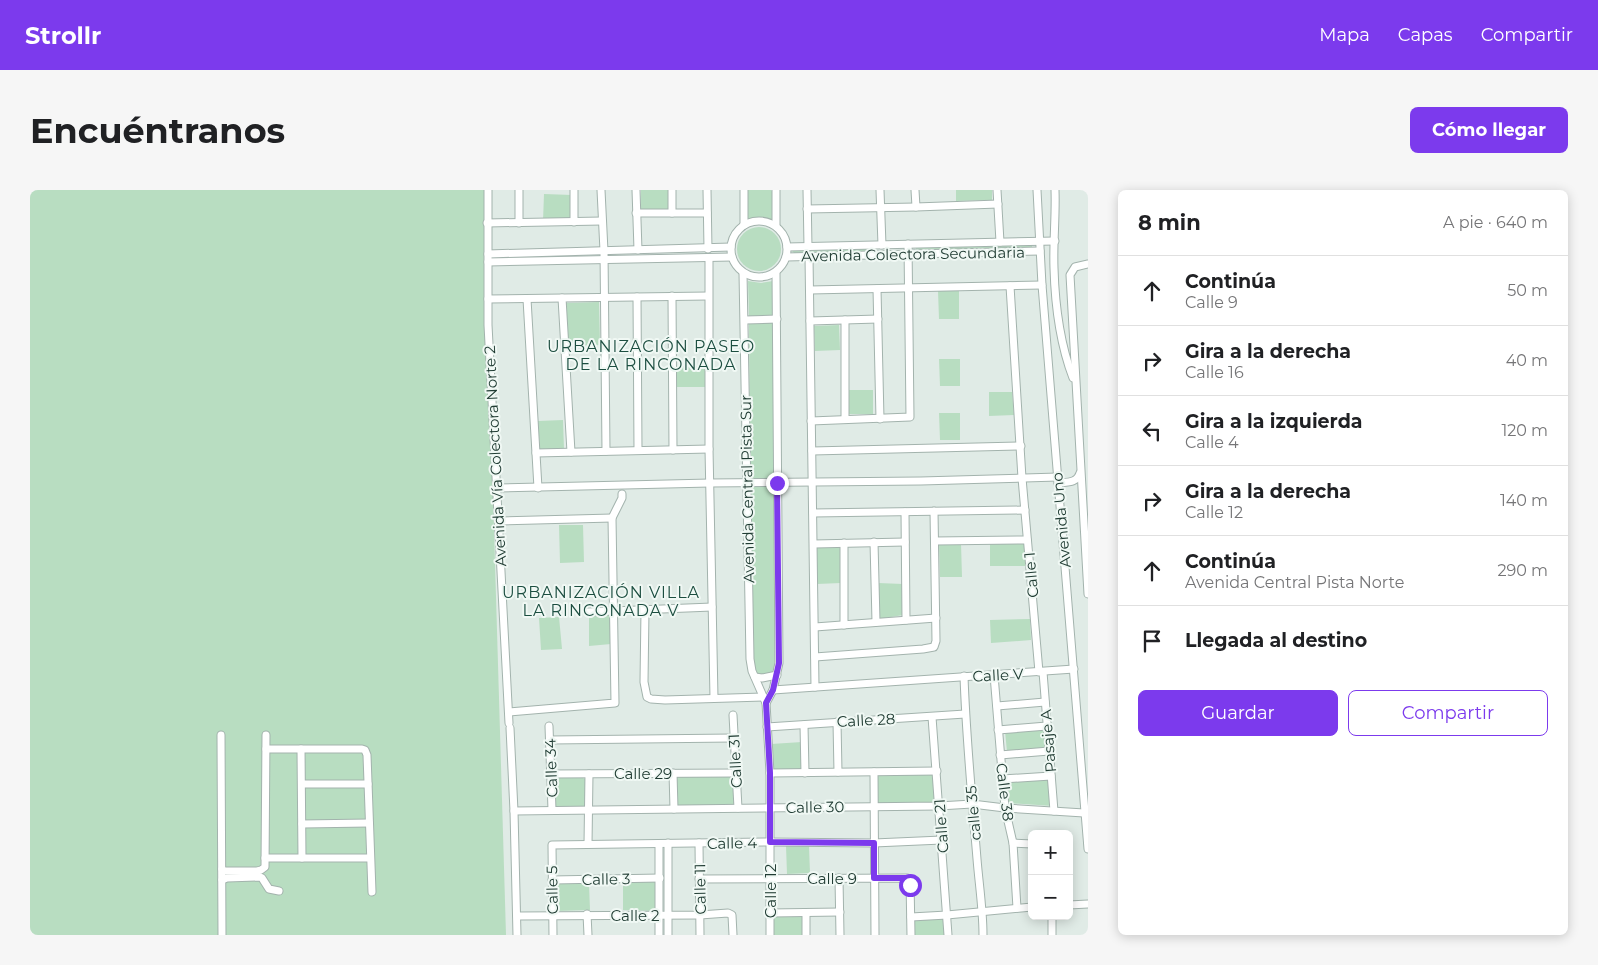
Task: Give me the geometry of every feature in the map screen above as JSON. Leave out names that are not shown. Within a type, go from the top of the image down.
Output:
[{"type":"street","name":"Avenida Vía Colectora Norte 2","points":[[488,190],[488,299],[514,811],[517,935]]},
{"type":"street","points":[[518,223],[519,190]]},
{"type":"street","points":[[574,190],[574,222]]},
{"type":"street","points":[[601,190],[604,251],[606,450]]},
{"type":"street","points":[[636,190],[638,250]]},
{"type":"street","points":[[672,190],[672,213]]},
{"type":"street","points":[[707,190],[708,249]]},
{"type":"street","points":[[744,190],[744,225]]},
{"type":"street","points":[[776,190],[776,226]]},
{"type":"street","points":[[807,190],[808,247]]},
{"type":"street","points":[[880,190],[882,245]]},
{"type":"street","points":[[915,190],[916,207]]},
{"type":"street","points":[[997,190],[1000,242]]},
{"type":"street","name":"Avenida Uno","points":[[1036,190],[1088,849]]},
{"type":"street","points":[[1055,190],[1054,268],[1059,318],[1066,358],[1076,385]]},
{"type":"street","points":[[807,209],[998,204]]},
{"type":"street","points":[[636,214],[707,213]]},
{"type":"street","points":[[756,220],[776,226],[784,237],[787,247],[786,257],[782,265],[776,272],[768,276],[760,277],[744,273],[738,268],[732,257],[731,247],[734,234],[744,225],[756,220]]},
{"type":"street","points":[[488,223],[602,221]]},
{"type":"street","name":"Avenida Colectora Secundaria","points":[[787,247],[1055,241]]},
{"type":"street","points":[[811,421],[907,419],[910,415],[908,244]]},
{"type":"street","points":[[488,254],[731,247]]},
{"type":"street","name":"Avenida Colectora Secundaria","points":[[786,257],[1040,251]]},
{"type":"street","points":[[809,256],[815,687]]},
{"type":"street","points":[[488,262],[732,257]]},
{"type":"street","points":[[708,258],[709,449],[714,698]]},
{"type":"street","name":"Avenida Uno","points":[[1088,264],[1074,267],[1070,273],[1088,594]]},
{"type":"street","points":[[645,610],[644,682],[647,697],[665,700],[714,698],[764,700],[773,690],[779,663],[776,272]]},
{"type":"street","name":"Avenida Central Pista Sur","points":[[744,273],[750,659],[764,700]]},
{"type":"street","points":[[810,290],[1042,285]]},
{"type":"street","name":"Calle 1","points":[[1010,286],[1022,478],[1041,672]]},
{"type":"street","points":[[877,289],[880,419]]},
{"type":"street","points":[[672,296],[673,450]]},
{"type":"street","points":[[488,299],[708,296]]},
{"type":"street","points":[[637,297],[638,450]]},
{"type":"street","points":[[562,298],[571,452]]},
{"type":"street","points":[[528,299],[538,488]]},
{"type":"street","points":[[745,320],[777,318]]},
{"type":"street","points":[[810,321],[878,319]]},
{"type":"street","points":[[845,320],[845,419]]},
{"type":"street","points":[[812,451],[1020,446]]},
{"type":"street","points":[[536,453],[709,449]]},
{"type":"street","points":[[1073,482],[1080,476],[1081,470]]},
{"type":"street","points":[[497,488],[1022,478],[1073,482],[1082,493]]},
{"type":"street","points":[[509,712],[615,703],[612,518],[622,498],[622,494]]},
{"type":"street","points":[[813,513],[1025,510]]},
{"type":"street","points":[[815,657],[934,647],[936,641],[936,618],[934,511]]},
{"type":"street","points":[[905,512],[906,620]]},
{"type":"street","points":[[499,521],[612,518]]},
{"type":"street","points":[[935,541],[1028,540]]},
{"type":"street","points":[[874,542],[876,622]]},
{"type":"street","points":[[814,544],[905,542]]},
{"type":"street","points":[[844,543],[844,625]]},
{"type":"street","points":[[588,612],[712,607]]},
{"type":"street","points":[[814,627],[936,618]]},
{"type":"street","name":"Calle V","points":[[773,690],[1074,669]]},
{"type":"street","name":"Pasaje A","points":[[1041,672],[1054,811]]},
{"type":"street","points":[[755,677],[777,675]]},
{"type":"street","name":"Calle 38","points":[[994,675],[1005,808],[1013,843],[1017,908]]},
{"type":"street","points":[[964,676],[966,714]]},
{"type":"street","name":"Calle 12","points":[[764,700],[770,773],[770,935]]},
{"type":"street","points":[[996,706],[1045,702]]},
{"type":"street","name":"Calle 28","points":[[767,727],[966,714]]},
{"type":"street","name":"calle 35","points":[[966,714],[972,804],[983,911],[983,935]]},
{"type":"street","name":"Calle 31","points":[[732,715],[738,808]]},
{"type":"street","name":"Calle 21","points":[[932,717],[948,935]]},
{"type":"street","points":[[837,722],[838,772]]},
{"type":"street","points":[[804,725],[805,773]]},
{"type":"street","name":"Calle 34","points":[[549,726],[552,810]]},
{"type":"street","points":[[998,730],[1047,726]]},
{"type":"street","points":[[221,735],[222,935]]},
{"type":"street","points":[[222,869],[224,871],[261,870],[264,867],[266,735]]},
{"type":"street","points":[[550,740],[733,738]]},
{"type":"street","points":[[266,749],[364,749],[367,755],[372,892]]},
{"type":"street","points":[[301,749],[302,858]]},
{"type":"street","points":[[1000,755],[1049,751]]},
{"type":"street","points":[[770,773],[936,771]]},
{"type":"street","points":[[874,772],[874,935]]},
{"type":"street","points":[[673,773],[674,809]]},
{"type":"street","name":"Calle 29","points":[[551,774],[736,773]]},
{"type":"street","points":[[588,844],[589,774]]},
{"type":"street","points":[[1002,780],[1051,776]]},
{"type":"street","points":[[302,784],[368,784]]},
{"type":"street","name":"Calle 30","points":[[514,811],[972,804],[1084,813]]},
{"type":"street","points":[[302,824],[369,823]]},
{"type":"street","name":"Calle 4","points":[[552,844],[874,843],[942,840]]},
{"type":"street","name":"Calle 11","points":[[699,843],[700,935]]},
{"type":"street","points":[[1013,843],[1028,844]]},
{"type":"street","name":"Calle 5","points":[[552,844],[553,935]]},
{"type":"street","points":[[659,844],[659,935]]},
{"type":"street","points":[[668,844],[668,935]]},
{"type":"street","points":[[265,858],[370,858]]},
{"type":"street","points":[[222,880],[227,878],[262,878],[269,889],[279,891]]},
{"type":"street","name":"Calle 3","points":[[552,880],[660,878]]},
{"type":"street","points":[[839,878],[840,935]]},
{"type":"street","name":"Calle 9","points":[[700,879],[906,878],[910,881],[911,935]]},
{"type":"street","points":[[1073,905],[1088,904]]},
{"type":"street","points":[[911,917],[1028,907]]},
{"type":"street","points":[[770,913],[840,912]]},
{"type":"street","name":"Calle 2","points":[[517,916],[587,914],[700,915],[728,913],[732,915],[734,935]]},
{"type":"street","points":[[806,913],[806,935]]},
{"type":"street","points":[[587,914],[588,935]]},
{"type":"street","points":[[1052,920],[1052,935]]},
{"type":"green space","points":[[30,190],[484,190],[506,935],[30,935]]},
{"type":"green space","points":[[641,190],[669,190],[670,211],[641,210]]},
{"type":"green space","points":[[748,190],[771,190],[773,193],[772,222],[759,218],[747,222],[746,192]]},
{"type":"green space","points":[[956,190],[992,190],[992,200],[956,201]]},
{"type":"green space","points":[[544,194],[572,195],[572,220],[543,221]]},
{"type":"green space","points":[[763,227],[775,233],[780,240],[780,258],[775,265],[768,270],[755,271],[747,268],[740,261],[737,245],[740,237],[747,230]]},
{"type":"green space","points":[[1032,245],[1032,248],[916,250],[916,248]]},
{"type":"green space","points":[[877,248],[877,251],[794,253],[792,251]]},
{"type":"green space","points":[[748,281],[761,283],[773,281],[772,316],[749,316]]},
{"type":"green space","points":[[938,291],[959,291],[959,319],[939,319]]},
{"type":"green space","points":[[599,302],[600,345],[568,346],[566,303]]},
{"type":"green space","points":[[749,323],[774,324],[776,477],[774,480],[751,479],[750,477]]},
{"type":"green space","points":[[839,325],[840,350],[815,351],[814,326]]},
{"type":"green space","points":[[939,359],[960,359],[960,386],[940,386]]},
{"type":"green space","points":[[677,366],[705,366],[705,387],[677,387]]},
{"type":"green space","points":[[848,390],[873,390],[873,414],[848,414]]},
{"type":"green space","points":[[989,392],[1012,392],[1014,415],[989,416]]},
{"type":"green space","points":[[939,413],[960,413],[960,440],[940,440]]},
{"type":"green space","points":[[563,420],[564,449],[540,449],[538,421]]},
{"type":"green space","points":[[771,485],[775,489],[777,662],[771,674],[762,676],[757,674],[753,666],[750,488],[752,486]]},
{"type":"green space","points":[[559,525],[583,525],[584,562],[560,563]]},
{"type":"green space","points":[[990,541],[1024,541],[1026,566],[990,566]]},
{"type":"green space","points":[[939,543],[961,543],[962,577],[940,577]]},
{"type":"green space","points":[[818,546],[841,547],[841,583],[817,584],[816,548]]},
{"type":"green space","points":[[878,583],[903,584],[903,615],[879,619]]},
{"type":"green space","points":[[611,614],[611,644],[589,646],[589,615]]},
{"type":"green space","points":[[559,617],[562,649],[541,650],[539,618]]},
{"type":"green space","points":[[1030,619],[1031,640],[991,643],[990,620]]},
{"type":"green space","points":[[1045,727],[1048,749],[1007,752],[1005,731]]},
{"type":"green space","points":[[802,742],[802,768],[800,770],[773,770],[771,768],[771,744]]},
{"type":"green space","points":[[879,774],[933,774],[935,803],[877,804],[876,776]]},
{"type":"green space","points":[[730,775],[732,777],[733,805],[679,806],[677,804],[676,780],[678,776]]},
{"type":"green space","points":[[555,777],[585,779],[585,806],[554,806],[553,779]]},
{"type":"green space","points":[[1050,777],[1053,806],[1007,803],[1005,780]]},
{"type":"green space","points":[[786,846],[809,846],[810,873],[787,874]]},
{"type":"green space","points":[[558,881],[589,883],[590,910],[557,911],[555,883]]},
{"type":"green space","points":[[655,881],[657,883],[656,911],[623,910],[623,882]]},
{"type":"green space","points":[[802,915],[802,935],[773,935],[773,916]]},
{"type":"green space","points":[[943,918],[946,935],[914,935],[914,921],[916,919]]},
{"type":"district","name":"URBANIZACIÓN PASEO DE LA RINCONADA","points":[[651,355]]},
{"type":"district","name":"URBANIZACIÓN VILLA LA RINCONADA V","points":[[601,601]]},
{"type":"route","points":[[777,483],[779,663],[773,690],[766,703],[770,773],[770,842],[874,843],[874,878],[906,878],[910,881],[910,885]]}]
